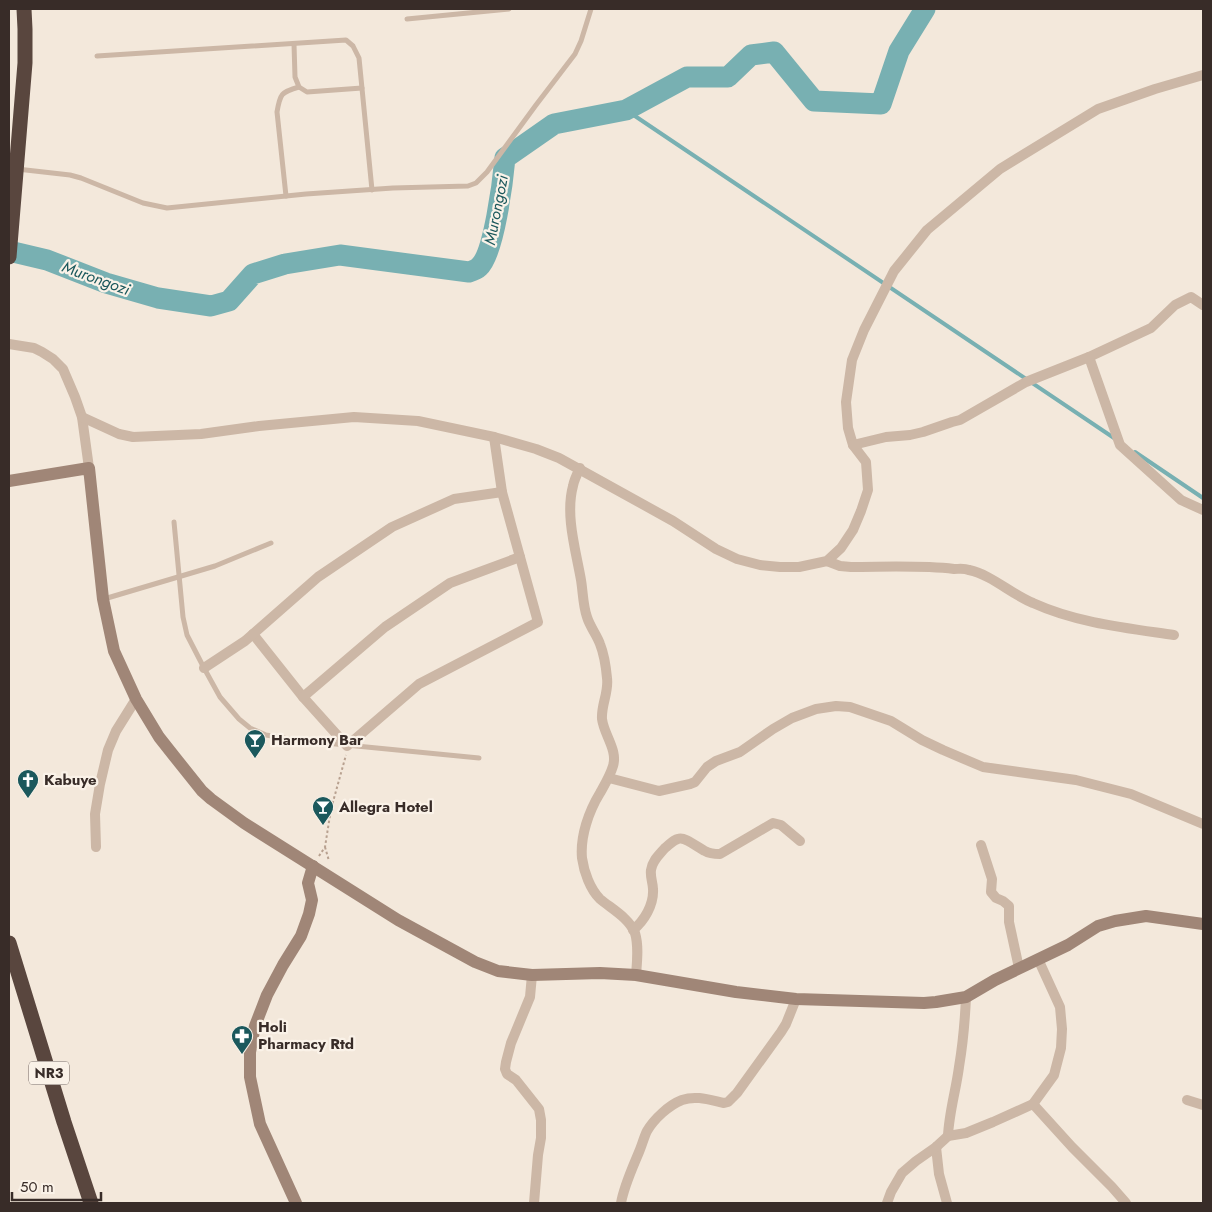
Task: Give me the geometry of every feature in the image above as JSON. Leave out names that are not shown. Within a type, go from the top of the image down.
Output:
[{"type":"highway","points":[[9,257],[25,63],[24,9]]},
{"type":"highway","name":"NR3","points":[[9,943],[91,1203]]},
{"type":"street","points":[[82,417],[119,434],[133,437],[200,434],[354,417],[418,421],[536,448],[580,468],[673,521],[716,549],[737,559],[760,565],[799,567],[827,561],[841,548],[853,530],[862,511],[868,490],[866,462],[853,445],[848,428],[846,402],[852,360],[864,330],[894,271],[927,230],[1000,168],[1098,109],[1155,88],[1203,75]]},
{"type":"street","points":[[853,445],[886,437],[910,435],[960,420],[1026,382],[1089,357],[1151,328],[1175,305],[1190,297],[1203,305]]},
{"type":"street","points":[[9,344],[34,348],[58,364],[63,369],[75,397],[82,417],[104,599],[114,651],[136,699],[159,737],[202,791],[244,823],[398,920],[475,962],[498,971],[532,976],[600,973],[636,975],[736,992],[796,999],[875,1000],[910,1003],[936,1002],[966,997],[1019,968],[1068,945],[1098,926],[1115,921],[1146,916],[1203,924]]},
{"type":"street","points":[[1089,357],[1120,445],[1182,500],[1203,510]]},
{"type":"street","points":[[252,634],[347,746],[418,684],[538,622],[502,492],[494,437]]},
{"type":"street","points":[[9,481],[88,468]]},
{"type":"street","points":[[580,468],[573,486],[570,514],[586,616],[600,645],[607,679],[602,719],[614,756],[614,764],[609,778],[592,810],[584,837],[582,856],[591,886],[599,898],[618,913],[633,930],[637,941],[636,975]]},
{"type":"street","points":[[204,668],[245,641],[318,577],[392,527],[454,500],[502,492]]},
{"type":"street","points":[[304,697],[385,626],[450,583],[520,557]]},
{"type":"street","points":[[827,561],[840,566],[851,567],[966,569],[977,572],[1031,603],[1060,614],[1104,624],[1174,634]]},
{"type":"street","points":[[96,847],[96,814],[100,784],[108,750],[116,731],[136,699]]},
{"type":"street","points":[[609,778],[659,790],[690,784],[695,782],[707,767],[716,761],[740,752],[792,718],[836,706],[850,707],[891,721],[922,740],[983,767],[1094,784],[1131,794],[1203,824]]},
{"type":"street","points":[[633,930],[644,918],[652,900],[653,890],[650,876],[655,859],[678,838],[684,839],[705,851],[720,854],[773,823],[781,825],[800,841]]},
{"type":"street","points":[[981,845],[992,879],[992,892],[996,898],[1009,906],[1009,922],[1019,968]]},
{"type":"street","points":[[296,1203],[260,1124],[250,1077],[250,1052],[255,1026],[267,994],[301,936],[309,914],[312,900],[308,883],[312,866]]},
{"type":"street","points":[[887,1203],[902,1173],[948,1136],[966,1133],[1033,1104],[1054,1075],[1061,1048],[1060,1007],[1038,959]]},
{"type":"street","points":[[532,976],[530,998],[511,1043],[505,1069],[507,1074],[521,1087],[539,1109],[541,1138],[534,1203]]},
{"type":"street","points":[[948,1136],[964,1033],[966,997]]},
{"type":"street","points":[[621,1203],[643,1140],[648,1129],[659,1116],[682,1100],[700,1098],[724,1103],[728,1102],[786,1024],[796,999]]},
{"type":"street","points":[[1187,1100],[1203,1104]]},
{"type":"street","points":[[1033,1104],[1126,1203]]},
{"type":"street","points":[[936,1147],[939,1174],[947,1203]]},
{"type":"lane","points":[[407,19],[509,9]]},
{"type":"lane","points":[[17,169],[81,178],[143,203],[167,208],[286,196],[468,186],[476,183],[487,172],[575,54],[591,9]]},
{"type":"lane","points":[[97,56],[346,40],[353,46],[359,58],[372,190]]},
{"type":"lane","points":[[294,44],[295,77],[299,87],[307,92],[362,88]]},
{"type":"lane","points":[[286,196],[277,112],[279,100],[285,91],[299,87]]},
{"type":"lane","points":[[174,522],[183,617],[187,635],[220,697],[238,719],[250,728],[266,735],[295,740],[479,758]]},
{"type":"lane","points":[[104,599],[215,566],[271,543]]},
{"type":"path","points":[[312,866],[325,847],[331,809],[346,759],[347,746]]},
{"type":"waterway","name":"Murongozi","points":[[9,251],[47,260],[106,283],[158,298],[211,306],[229,301],[253,274],[285,264],[340,255],[469,272],[479,267],[489,248],[497,216],[505,158],[554,124],[626,110],[687,77],[728,77],[751,55],[774,52],[814,101],[881,104],[899,51],[925,9]]},
{"type":"waterway","points":[[626,110],[1114,438]]},
{"type":"waterway","points":[[1135,452],[1203,498]]},
{"type":"place","name":"Harmony Bar","points":[[255,759]]},
{"type":"place","name":"Kabuye","points":[[28,799]]},
{"type":"place","name":"Allegra Hotel","points":[[323,826]]},
{"type":"place","name":"Holi Pharmacy Rtd","points":[[242,1055]]}]
